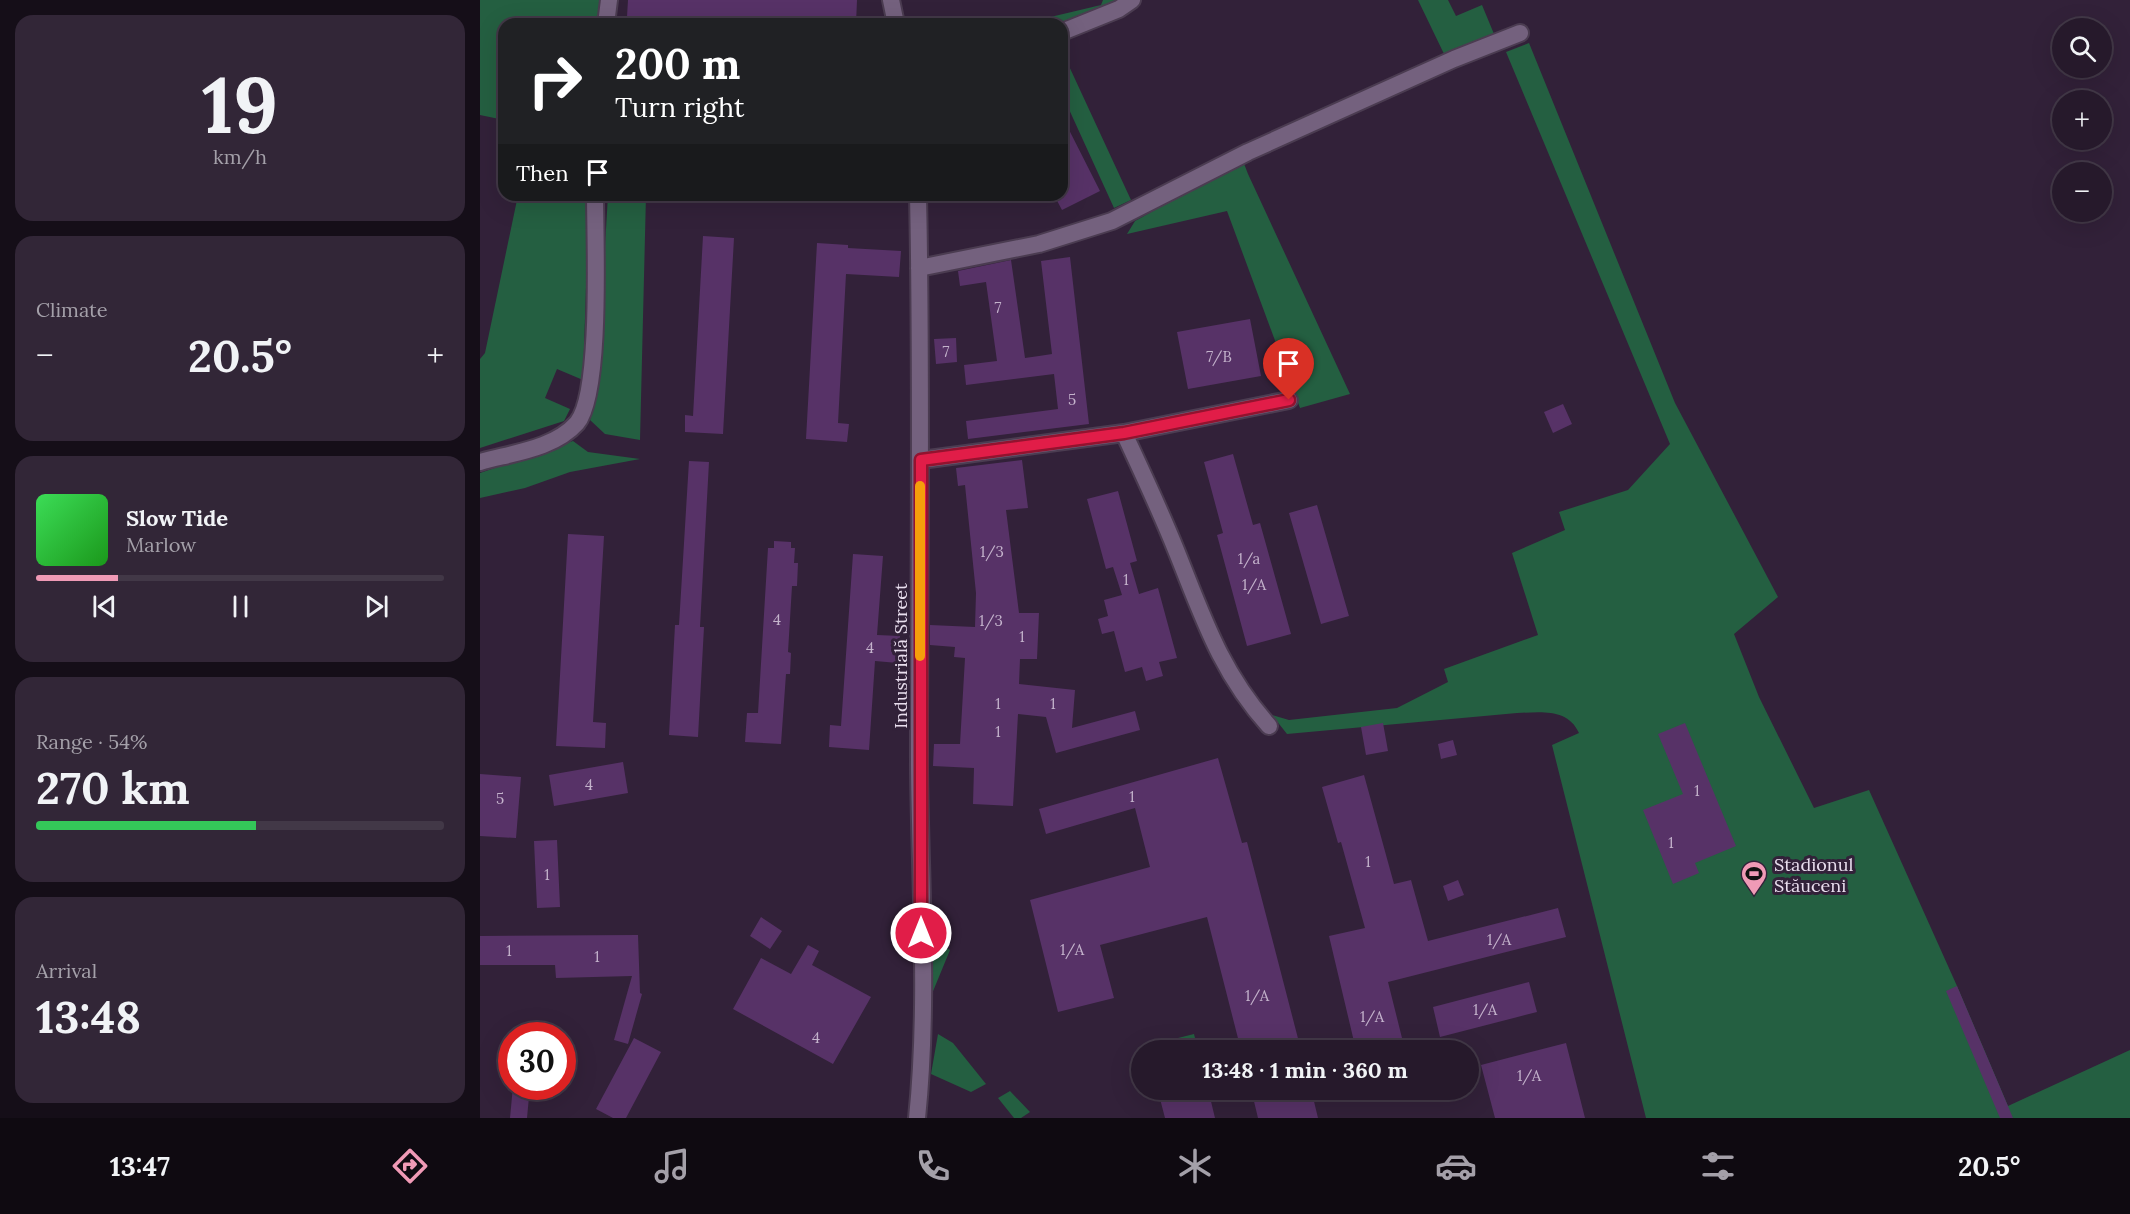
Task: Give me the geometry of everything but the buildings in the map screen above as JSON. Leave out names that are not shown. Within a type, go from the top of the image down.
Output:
[{"type":"street","points":[[607,18],[609,0]]},
{"type":"street","points":[[891,0],[895,18]]},
{"type":"street","points":[[1068,30],[1119,9],[1132,0]]},
{"type":"street","points":[[919,268],[1039,244],[1112,221],[1248,152],[1455,59],[1520,33]]},
{"type":"street","points":[[480,462],[549,443],[579,421],[588,394],[592,364],[595,201]]},
{"type":"street","name":"Industrială Street","points":[[917,1118],[922,1042],[918,201]]},
{"type":"street","points":[[921,460],[1124,433],[1289,400]]},
{"type":"street","points":[[1124,433],[1155,499],[1219,656],[1240,691],[1269,726]]},
{"type":"green space","points":[[480,0],[601,0],[600,18],[498,18],[498,119],[480,115]]},
{"type":"green space","points":[[1103,0],[1115,0],[1115,5],[1068,22],[1068,18],[1046,18],[1101,5]]},
{"type":"green space","points":[[1418,0],[1448,0],[1456,16],[1482,5],[1494,34],[1445,56]]},
{"type":"green space","name":"Stadionul Stăuceni","points":[[1529,43],[1675,403],[1778,597],[1734,634],[1759,697],[1814,808],[1869,790],[2008,1106],[2130,1050],[2130,1118],[1646,1118],[1552,745],[1579,733],[1574,725],[1561,715],[1535,712],[1287,734],[1272,715],[1289,720],[1397,708],[1448,682],[1444,669],[1538,635],[1512,553],[1565,530],[1559,512],[1628,490],[1670,444],[1506,52]]},
{"type":"green space","points":[[1068,64],[1131,200],[1114,208],[1068,107]]},
{"type":"green space","points":[[1243,161],[1350,394],[1300,408],[1227,211],[1127,234],[1135,221]]},
{"type":"green space","points":[[517,201],[589,201],[583,380],[557,369],[545,398],[570,409],[564,421],[480,448],[480,359],[485,353]]},
{"type":"green space","points":[[608,201],[646,201],[640,440],[605,434],[590,420],[596,399]]},
{"type":"green space","points":[[573,441],[588,452],[640,459],[570,472],[525,488],[480,498],[480,473]]},
{"type":"green space","points":[[933,940],[950,950],[929,1001]]},
{"type":"green space","points":[[938,1034],[953,1043],[986,1084],[971,1092],[931,1074]]},
{"type":"green space","points":[[1194,1034],[1196,1040],[1170,1040]]},
{"type":"green space","points":[[1010,1091],[1030,1112],[1021,1118],[1014,1118],[998,1098]]},
{"type":"slow traffic","points":[[920,486],[920,656]]},
{"type":"place","name":"Stadionul Stăuceni","points":[[1754,897]]},
{"type":"route","points":[[921,933],[919,766],[921,460],[1124,433],[1289,400]]}]
